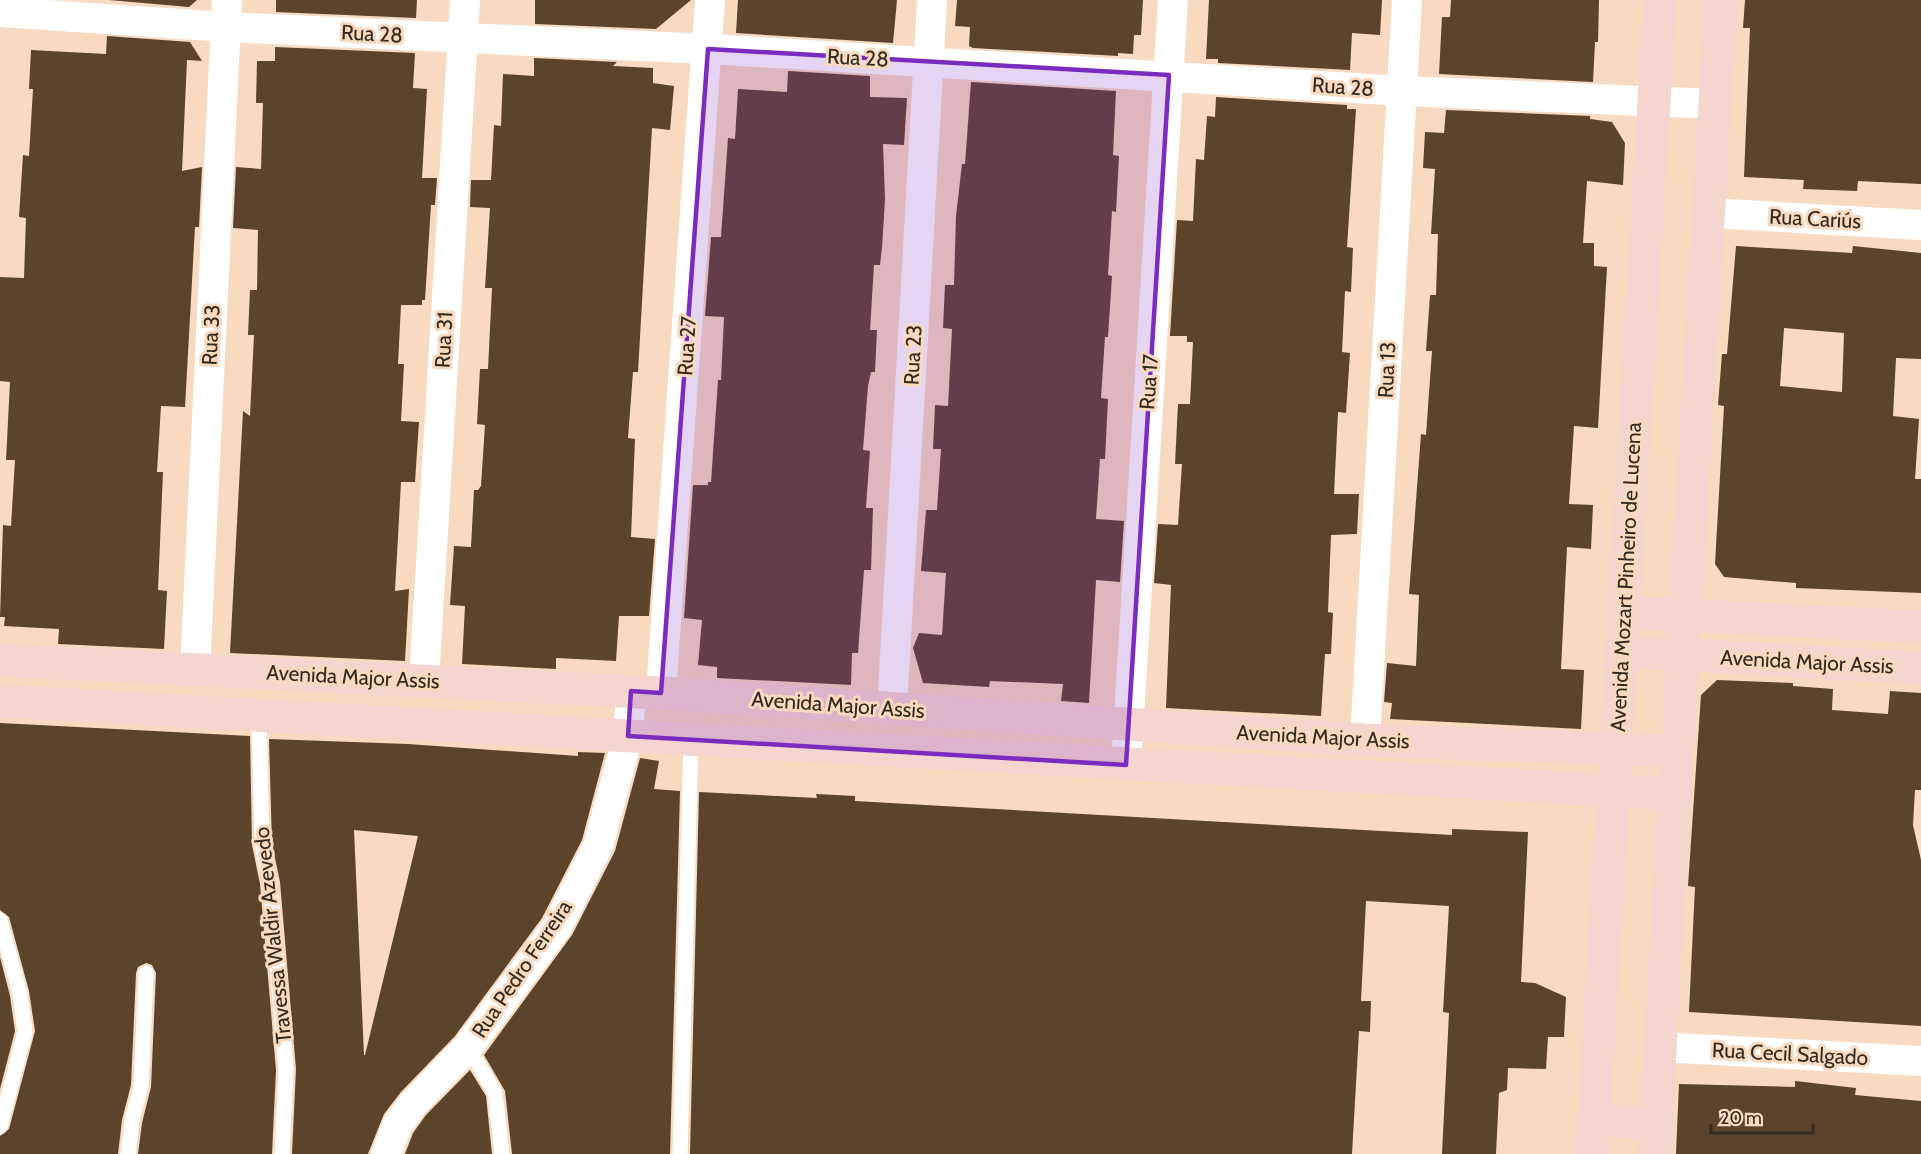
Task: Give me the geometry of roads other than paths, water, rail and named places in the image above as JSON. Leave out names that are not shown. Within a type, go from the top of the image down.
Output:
[{"type":"street","name":"Rua 31","points":[[424,680],[465,0]]},
{"type":"street","name":"Rua 27","points":[[646,692],[708,49],[710,0]]},
{"type":"street","name":"Rua 23","points":[[892,709],[932,0]]},
{"type":"street","name":"Rua 17","points":[[1126,765],[1173,0]]},
{"type":"street","name":"Rua 13","points":[[1365,740],[1407,0]]},
{"type":"street","name":"Avenida Mozart Pinheiro de Lucena","points":[[1592,1154],[1660,0]]},
{"type":"street","points":[[1594,1120],[1655,1138],[1721,0]]},
{"type":"street","name":"Rua 28","points":[[0,12],[227,14],[462,38],[708,49],[1169,75],[1403,91],[1716,104]]},
{"type":"street","name":"Rua 33","points":[[195,670],[227,14]]},
{"type":"street","name":"Rua Cariús","points":[[1709,213],[1921,225]]},
{"type":"street","name":"Avenida Major Assis","points":[[1623,612],[1921,627]]},
{"type":"street","name":"Avenida Major Assis","points":[[1621,651],[1921,668]]},
{"type":"street","name":"Avenida Major Assis","points":[[0,660],[646,692],[1365,740],[1677,751]]},
{"type":"street","name":"Rua Pedro Ferreira","points":[[387,1154],[398,1124],[413,1104],[468,1047],[557,927],[598,846],[628,736],[646,692]]},
{"type":"street","name":"Avenida Major Assis","points":[[0,701],[1674,794]]},
{"type":"street","name":"Rua Cecil Salgado","points":[[1659,1047],[1921,1061]]},
{"type":"lane","name":"Travessa Waldir Azevedo","points":[[260,715],[262,845],[270,883],[286,1070],[282,1154]]},
{"type":"lane","points":[[680,1154],[691,740]]},
{"type":"lane","points":[[0,920],[20,994],[25,1032],[0,1127]]},
{"type":"lane","points":[[128,1154],[141,1086],[146,973]]},
{"type":"lane","points":[[468,1047],[495,1093],[502,1154]]}]
